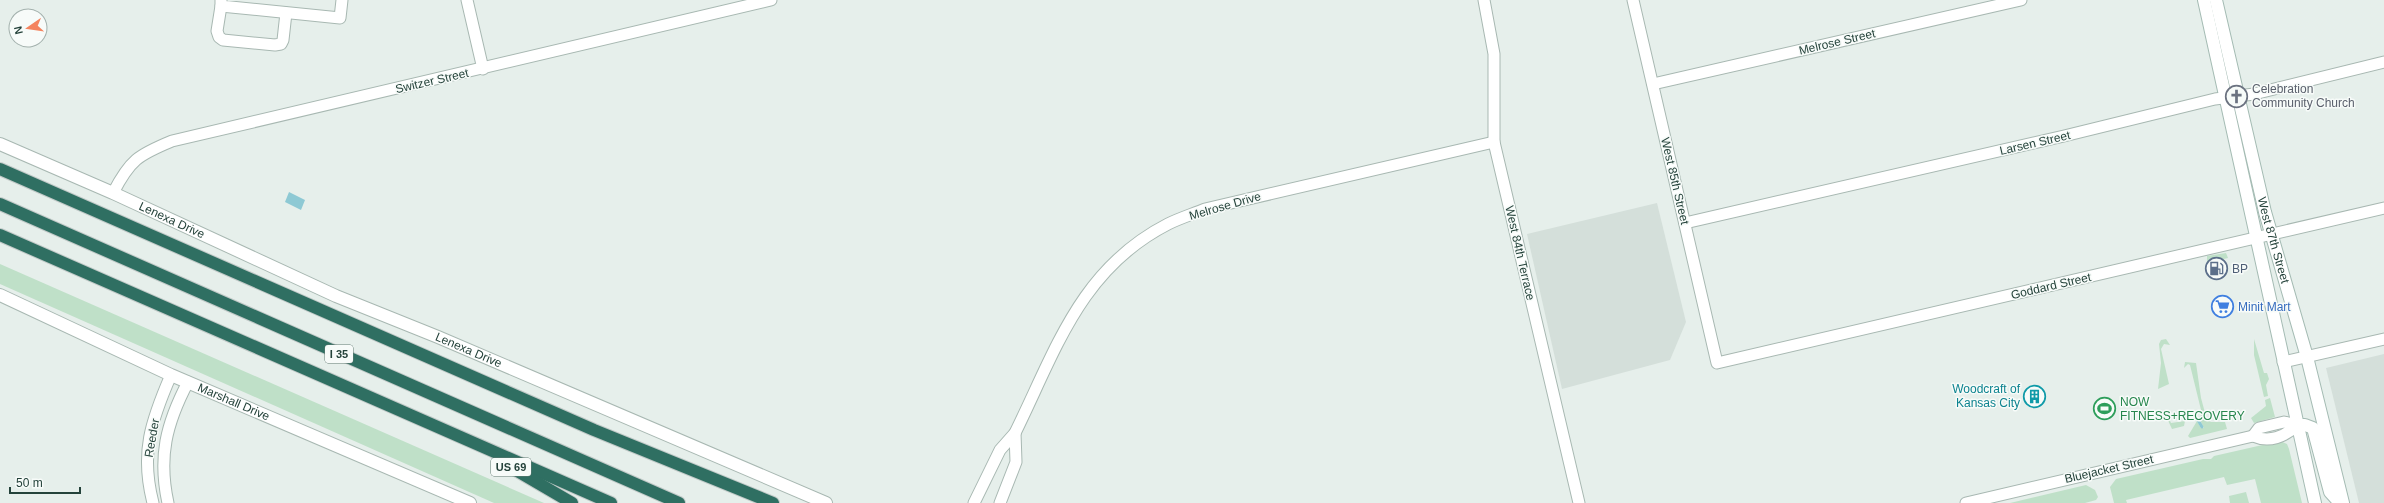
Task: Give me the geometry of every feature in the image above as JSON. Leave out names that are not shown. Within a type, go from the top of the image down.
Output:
[{"type":"highway","points":[[0,168],[594,430],[773,503]]},
{"type":"highway","name":"I 35","points":[[0,204],[679,503]]},
{"type":"highway","name":"I 35","points":[[0,235],[611,503]]},
{"type":"highway","name":"US 69","points":[[449,432],[572,503]]},
{"type":"street","points":[[286,13],[283,40],[281,44],[275,45],[223,40],[219,37],[217,31],[221,3],[286,13],[340,18],[342,0]]},
{"type":"street","points":[[467,0],[483,69]]},
{"type":"street","name":"Switzer Street","points":[[113,193],[125,169],[141,156],[172,141],[771,0]]},
{"type":"street","name":"West 84th Terrace","points":[[1484,0],[1494,54],[1494,142],[1579,503]]},
{"type":"street","name":"West 85th Street","points":[[1633,0],[1717,363]]},
{"type":"street","name":"Melrose Street","points":[[1653,84],[2021,0]]},
{"type":"street","name":"West 87th Street","points":[[2204,0],[2307,357],[2341,503]]},
{"type":"street","name":"West 87th Street","points":[[2216,0],[2248,196],[2315,503]]},
{"type":"street","name":"Larsen Street","points":[[1685,223],[2384,62]]},
{"type":"street","name":"Melrose Drive","points":[[974,503],[1000,450],[1015,434],[1077,306],[1109,267],[1154,233],[1169,223],[1205,209],[1494,142]]},
{"type":"street","name":"Lenexa Drive","points":[[0,144],[113,193],[336,296],[438,337],[826,503]]},
{"type":"street","name":"Goddard Street","points":[[1717,363],[2384,208]]},
{"type":"street","name":"Marshall Drive","points":[[0,295],[171,375],[470,503]]},
{"type":"street","points":[[2284,362],[2384,339]]},
{"type":"street","name":"Reeder","points":[[153,503],[147,478],[148,442],[159,403],[171,375]]},
{"type":"street","name":"Reeder","points":[[168,503],[163,477],[165,441],[175,406],[188,382]]},
{"type":"street","points":[[2297,425],[2305,425],[2313,428],[2330,492],[2341,503]]},
{"type":"street","name":"Bluejacket Street","points":[[1966,503],[2253,436],[2262,440],[2286,435],[2297,425]]},
{"type":"street","name":"Melrose Drive","points":[[1000,503],[1016,462],[1015,434]]},
{"type":"shaded area","points":[[1657,203],[1686,322],[1670,360],[1562,389],[1527,234]]},
{"type":"shaded area","points":[[2384,354],[2384,503],[2359,503],[2326,368]]},
{"type":"green space","points":[[2226,253],[2228,258],[2207,263],[2207,256]]},
{"type":"green space","points":[[0,264],[544,503],[494,503],[0,284]]},
{"type":"green space","points":[[2166,339],[2170,345],[2164,344],[2161,349],[2169,384],[2158,389],[2161,363],[2159,344],[2161,340]]},
{"type":"green space","points":[[2254,339],[2264,373],[2267,373],[2269,379],[2266,385],[2268,396],[2264,397],[2254,355]]},
{"type":"green space","points":[[2185,362],[2196,363],[2201,398],[2207,420],[2211,422],[2225,422],[2227,429],[2190,438],[2188,436],[2197,421],[2201,428],[2204,428],[2199,418],[2202,414],[2190,365],[2188,364],[2184,368]]},
{"type":"green space","points":[[2270,398],[2275,417],[2254,423],[2251,418],[2266,406],[2265,400]]},
{"type":"green space","points":[[2164,412],[2166,412],[2171,423],[2185,421],[2184,426],[2172,429]]},
{"type":"green space","points":[[2280,441],[2287,444],[2289,449],[2302,503],[2261,503],[2255,479],[2227,485],[2224,477],[2126,500],[2127,503],[2114,503],[2110,487],[2116,479],[2203,459],[2211,459],[2214,456]]},
{"type":"green space","points":[[2086,485],[2095,490],[2098,497],[2096,500],[2085,503],[2010,503]]},
{"type":"green space","points":[[2246,492],[2249,503],[2230,503],[2229,496]]},
{"type":"water","points":[[289,192],[305,200],[301,210],[285,202]]},
{"type":"waterway","points":[[2198,420],[2202,427]]},
{"type":"place","name":"Celebration Community Church","points":[[2237,96]]},
{"type":"place","name":"BP","points":[[2217,269]]},
{"type":"place","name":"Minit Mart","points":[[2222,307]]},
{"type":"place","name":"Woodcraft of Kansas City","points":[[2035,396]]},
{"type":"place","name":"NOW FITNESS+RECOVERY","points":[[2105,409]]}]
